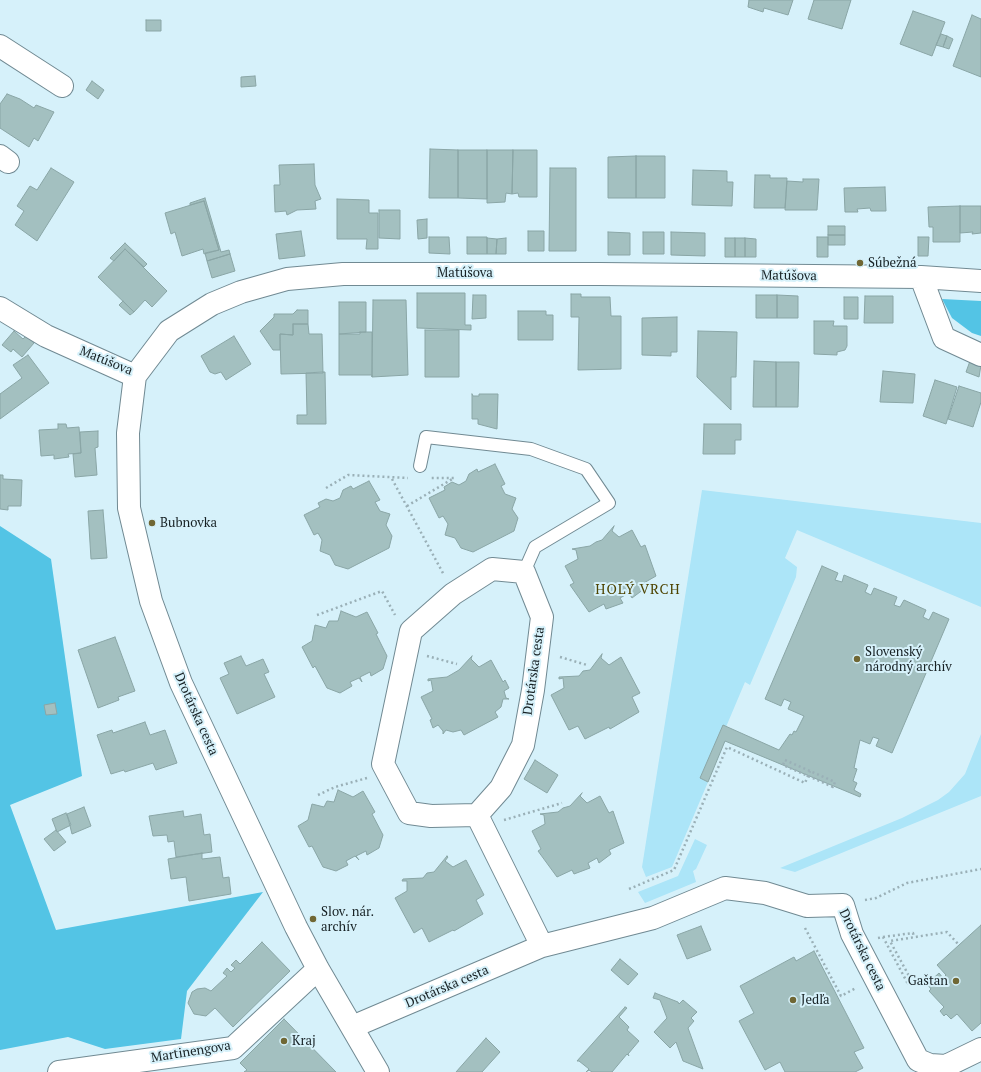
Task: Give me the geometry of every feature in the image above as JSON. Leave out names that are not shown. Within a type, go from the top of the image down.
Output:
[{"type":"street","points":[[0,46],[62,86]]},
{"type":"street","name":"Matúšova","points":[[0,308],[46,336],[135,376],[169,331],[212,304],[241,292],[287,279],[343,274],[415,273],[922,277],[981,282]]},
{"type":"street","points":[[922,277],[944,338],[981,356]]},
{"type":"street","name":"Drotárska cesta","points":[[135,376],[128,433],[130,508],[151,601],[181,684],[318,969],[378,1072]]},
{"type":"street","points":[[524,572],[492,570],[453,594],[411,631],[383,764],[409,813],[432,816],[477,815],[542,946]]},
{"type":"street","name":"Drotárska cesta","points":[[477,815],[501,788],[522,745],[533,690],[542,617],[524,572]]},
{"type":"street","name":"Drotárska cesta","points":[[352,1027],[542,946],[653,918],[725,888],[765,893],[807,906],[843,904],[852,934],[918,1060],[930,1065],[946,1066],[981,1049]]},
{"type":"street","name":"Martinengova","points":[[59,1072],[233,1048],[318,969]]},
{"type":"lane","points":[[420,466],[426,437],[531,449],[586,469],[609,503],[535,547],[524,572]]},
{"type":"path","points":[[326,488],[348,475],[392,479],[416,478]]},
{"type":"path","points":[[407,506],[454,478],[423,478]]},
{"type":"path","points":[[392,479],[444,576]]},
{"type":"path","points":[[317,615],[382,591],[397,618]]},
{"type":"path","points":[[425,655],[458,664]]},
{"type":"path","points":[[560,657],[586,665]]},
{"type":"path","points":[[629,889],[674,870],[727,747],[805,782],[810,771]]},
{"type":"path","points":[[785,760],[810,771],[835,782],[833,787],[783,765],[785,760]]},
{"type":"path","points":[[318,795],[335,787],[373,776]]},
{"type":"path","points":[[504,820],[562,803]]},
{"type":"path","points":[[843,904],[876,898],[907,883],[981,870]]},
{"type":"path","points":[[804,925],[841,996],[857,987]]},
{"type":"path","points":[[909,985],[909,976],[890,941],[947,932],[959,945]]},
{"type":"path","points":[[883,937],[913,933],[914,937]]},
{"type":"shaded area","points":[[942,299],[981,301],[981,336],[972,333],[952,318]]},
{"type":"shaded area","points":[[702,490],[981,523],[981,607],[797,530],[785,558],[797,567],[796,577],[750,685],[745,682],[726,727],[723,726],[700,778],[708,782],[672,867],[646,877],[642,867]]},
{"type":"shaded area","points":[[0,526],[51,559],[82,776],[10,805],[56,930],[263,892],[187,991],[181,1039],[105,1049],[68,1037],[0,1050]]},
{"type":"shaded area","points":[[981,734],[981,796],[795,872],[780,868],[902,818],[938,800],[949,792],[965,774]]},
{"type":"shaded area","points":[[695,839],[707,845],[696,869],[693,871],[696,882],[645,903],[638,892],[678,876]]},
{"type":"building","points":[[749,0],[793,0],[788,15],[764,8],[763,12],[748,7]]},
{"type":"building","points":[[814,0],[851,0],[842,29],[808,19]]},
{"type":"building","points":[[913,11],[945,22],[932,56],[900,44]]},
{"type":"building","points":[[972,15],[981,19],[981,77],[953,66]]},
{"type":"building","points":[[146,20],[161,20],[161,31],[146,31]]},
{"type":"building","points":[[941,34],[947,36],[943,47],[936,45]]},
{"type":"building","points":[[947,36],[953,39],[949,49],[943,47]]},
{"type":"building","points":[[255,76],[256,86],[241,87],[241,77]]},
{"type":"building","points":[[92,81],[104,90],[98,99],[86,90]]},
{"type":"building","points":[[7,94],[20,99],[34,108],[36,105],[54,112],[38,141],[34,138],[29,147],[0,128],[0,104]]},
{"type":"building","points":[[430,149],[458,150],[458,198],[429,198]]},
{"type":"building","points":[[458,150],[487,150],[487,199],[458,198]]},
{"type":"building","points":[[487,150],[513,150],[512,194],[506,193],[505,202],[487,203]]},
{"type":"building","points":[[513,150],[537,150],[537,197],[519,197],[518,193],[512,194]]},
{"type":"building","points":[[636,156],[665,156],[665,198],[636,198]]},
{"type":"building","points":[[636,156],[636,198],[608,198],[608,157]]},
{"type":"building","points":[[314,164],[315,185],[321,199],[315,201],[316,209],[297,210],[287,215],[286,211],[275,212],[274,185],[280,185],[279,165]]},
{"type":"building","points":[[51,168],[74,182],[37,241],[15,225],[24,211],[17,206],[30,186],[37,190]]},
{"type":"building","points":[[550,168],[576,168],[576,251],[549,251]]},
{"type":"building","points":[[693,170],[727,171],[727,182],[733,182],[732,206],[692,205]]},
{"type":"building","points":[[755,175],[770,175],[770,178],[787,178],[785,208],[754,208]]},
{"type":"building","points":[[803,179],[819,179],[817,210],[785,210],[787,181],[803,182]]},
{"type":"building","points":[[885,187],[886,211],[871,211],[870,208],[857,209],[858,212],[845,212],[844,188]]},
{"type":"building","points":[[205,198],[221,252],[229,250],[230,254],[207,261],[205,253],[219,250],[204,201],[190,205],[190,203]]},
{"type":"building","points":[[337,199],[369,200],[369,213],[378,213],[378,249],[366,249],[367,239],[337,239]]},
{"type":"building","points":[[204,201],[219,250],[204,254],[203,249],[182,256],[175,232],[171,234],[165,213]]},
{"type":"building","points":[[960,206],[981,206],[981,233],[960,233]]},
{"type":"building","points":[[960,206],[960,242],[933,242],[933,227],[929,227],[928,207]]},
{"type":"building","points":[[379,210],[400,210],[400,239],[379,238]]},
{"type":"building","points":[[427,219],[427,238],[418,239],[417,220]]},
{"type":"building","points":[[828,226],[845,226],[845,235],[828,235]]},
{"type":"building","points":[[301,231],[305,256],[279,259],[276,234]]},
{"type":"building","points":[[528,231],[544,231],[544,251],[528,251]]},
{"type":"building","points":[[608,232],[630,233],[630,255],[608,255]]},
{"type":"building","points":[[643,232],[664,232],[664,254],[643,254]]},
{"type":"building","points":[[671,232],[705,233],[705,256],[671,255]]},
{"type":"building","points":[[828,235],[845,235],[845,245],[828,245]]},
{"type":"building","points":[[429,237],[449,237],[450,254],[429,253]]},
{"type":"building","points":[[467,237],[487,237],[487,254],[467,254]]},
{"type":"building","points":[[817,237],[828,237],[828,257],[817,257]]},
{"type":"building","points":[[918,237],[929,237],[928,256],[918,256]]},
{"type":"building","points":[[487,238],[497,239],[496,254],[487,254]]},
{"type":"building","points":[[506,238],[506,254],[496,254],[497,239]]},
{"type":"building","points":[[725,238],[735,238],[735,257],[725,257]]},
{"type":"building","points":[[735,238],[745,238],[745,257],[735,257]]},
{"type":"building","points":[[745,238],[756,239],[756,257],[745,257]]},
{"type":"building","points":[[125,243],[147,264],[144,267],[125,249],[114,261],[110,258]]},
{"type":"building","points":[[125,249],[167,291],[152,307],[145,300],[134,312],[98,277]]},
{"type":"building","points":[[230,254],[235,271],[212,278],[207,261]]},
{"type":"building","points":[[417,293],[465,293],[465,325],[471,325],[471,330],[417,328]]},
{"type":"building","points":[[571,294],[581,294],[581,297],[610,297],[611,316],[621,316],[621,369],[578,370],[579,317],[571,317]]},
{"type":"building","points":[[473,295],[486,295],[486,318],[472,319]]},
{"type":"building","points":[[756,295],[777,295],[777,318],[756,318]]},
{"type":"building","points":[[777,295],[798,296],[798,318],[777,318]]},
{"type":"building","points":[[865,296],[893,296],[893,323],[864,323]]},
{"type":"building","points":[[844,297],[858,297],[858,319],[844,319]]},
{"type":"building","points":[[373,300],[406,300],[408,375],[372,377]]},
{"type":"building","points":[[123,301],[134,312],[130,315],[119,305]]},
{"type":"building","points":[[339,302],[366,302],[366,332],[339,334]]},
{"type":"building","points":[[297,310],[308,310],[308,324],[293,324],[293,335],[280,334],[280,350],[273,350],[260,331],[274,317],[274,314],[293,314]]},
{"type":"building","points":[[518,311],[546,311],[546,315],[553,315],[553,340],[518,340]]},
{"type":"building","points":[[677,317],[677,352],[671,352],[671,356],[642,355],[642,318]]},
{"type":"building","points":[[814,321],[834,321],[833,326],[847,326],[847,346],[845,350],[837,352],[837,355],[814,354]]},
{"type":"building","points":[[293,324],[308,324],[309,334],[322,334],[323,373],[281,374],[280,334],[293,335]]},
{"type":"building","points":[[425,330],[459,330],[459,377],[425,377]]},
{"type":"building","points":[[14,331],[23,339],[26,336],[34,343],[22,357],[13,349],[11,352],[2,345]]},
{"type":"building","points":[[698,331],[737,332],[736,377],[731,377],[731,410],[697,377]]},
{"type":"building","points":[[360,332],[372,332],[372,375],[339,375],[339,334],[360,334]]},
{"type":"building","points":[[234,336],[251,364],[226,380],[221,372],[215,374],[210,372],[201,356]]},
{"type":"building","points":[[28,355],[49,383],[0,419],[0,394],[22,378],[13,365]]},
{"type":"building","points":[[754,361],[776,362],[776,407],[753,407]]},
{"type":"building","points":[[970,361],[981,365],[979,377],[966,372]]},
{"type":"building","points":[[776,362],[799,362],[798,407],[776,407]]},
{"type":"building","points":[[883,371],[915,374],[913,403],[880,402]]},
{"type":"building","points":[[325,372],[326,424],[297,424],[297,415],[307,415],[306,373]]},
{"type":"building","points":[[935,380],[957,387],[946,424],[923,416]]},
{"type":"building","points":[[959,386],[981,393],[981,402],[973,427],[948,419]]},
{"type":"building","points":[[472,394],[473,396],[479,396],[479,394],[498,394],[497,429],[478,424],[478,419],[472,419]]},
{"type":"building","points":[[58,424],[66,424],[67,428],[79,427],[81,453],[68,454],[69,457],[54,459],[54,455],[41,456],[39,430],[58,429]]},
{"type":"building","points":[[704,424],[741,424],[741,440],[735,440],[735,454],[703,454]]},
{"type":"building","points":[[98,431],[98,447],[95,448],[97,475],[75,477],[73,454],[81,453],[80,432]]},
{"type":"building","points":[[495,464],[505,484],[501,486],[505,494],[516,498],[512,509],[518,518],[514,531],[473,552],[461,548],[455,538],[445,535],[448,524],[443,516],[439,518],[429,498],[445,490],[444,487],[452,482],[459,485],[466,481],[469,474],[477,469],[478,472]]},
{"type":"building","points":[[0,475],[3,475],[3,479],[22,480],[21,506],[8,506],[8,510],[0,509]]},
{"type":"building","points":[[369,481],[380,500],[375,502],[380,511],[390,514],[386,525],[392,536],[389,548],[348,569],[335,565],[330,555],[320,551],[322,540],[318,533],[314,535],[304,515],[320,507],[318,503],[326,499],[333,501],[340,498],[343,490],[351,486],[353,489]]},
{"type":"building","points":[[103,510],[107,558],[91,559],[88,511]]},
{"type":"building","points":[[614,526],[612,531],[619,537],[632,530],[641,547],[645,545],[656,576],[642,584],[644,589],[632,598],[629,593],[620,598],[623,603],[606,609],[604,604],[589,612],[570,585],[574,583],[565,566],[578,559],[576,550],[572,549],[590,546],[602,540]]},
{"type":"building","name":"Slovenský národný archív","points":[[822,566],[838,573],[835,580],[842,582],[844,575],[868,585],[865,592],[871,595],[874,588],[897,597],[894,605],[900,607],[904,600],[926,610],[923,617],[929,620],[933,612],[949,619],[892,753],[876,746],[879,739],[873,737],[870,744],[860,740],[854,768],[857,769],[853,781],[857,783],[854,790],[861,794],[860,797],[725,741],[708,782],[700,778],[723,725],[779,750],[790,734],[792,735],[794,731],[796,732],[804,716],[788,709],[791,702],[784,699],[781,706],[765,699]]},
{"type":"building","points":[[341,611],[356,617],[367,612],[378,633],[376,634],[387,656],[383,669],[371,676],[370,672],[360,677],[362,682],[359,678],[350,682],[352,686],[340,693],[327,688],[315,666],[313,668],[302,647],[312,641],[315,625],[326,628],[329,621],[338,621]]},
{"type":"building","points":[[115,637],[135,691],[118,697],[119,700],[98,708],[78,650]]},
{"type":"building","points":[[602,654],[601,658],[609,665],[621,657],[640,693],[632,697],[639,712],[610,729],[609,727],[585,739],[578,726],[569,730],[551,695],[564,688],[563,678],[559,679],[559,677],[579,676],[583,671],[590,670]]},
{"type":"building","points":[[241,656],[246,666],[263,659],[269,672],[264,674],[275,697],[237,714],[220,678],[229,674],[224,663]]},
{"type":"building","points":[[472,656],[471,659],[479,667],[491,660],[503,682],[505,680],[509,688],[504,691],[506,698],[509,699],[503,699],[501,707],[495,712],[498,717],[464,735],[461,730],[453,732],[446,730],[443,734],[443,731],[438,725],[433,728],[430,720],[432,719],[421,697],[433,691],[431,680],[428,681],[428,679],[447,677],[459,670]]},
{"type":"building","points":[[55,703],[57,714],[46,715],[44,705]]},
{"type":"building","points":[[145,722],[150,735],[165,730],[177,763],[156,770],[153,763],[125,772],[124,770],[111,774],[97,735],[112,730],[113,733]]},
{"type":"building","points":[[535,760],[558,775],[547,793],[524,779]]},
{"type":"building","points":[[338,790],[353,797],[363,791],[375,812],[372,814],[383,835],[379,848],[367,855],[366,851],[356,856],[359,860],[355,856],[346,861],[348,865],[336,871],[323,867],[312,846],[309,847],[298,826],[308,820],[312,804],[324,807],[327,801],[334,802]]},
{"type":"building","points":[[582,793],[580,796],[587,803],[600,796],[609,813],[613,811],[624,843],[609,850],[611,854],[599,863],[597,858],[588,863],[590,868],[574,874],[572,870],[557,877],[538,851],[541,849],[532,831],[545,824],[544,815],[540,814],[558,812],[563,808],[570,806]]},
{"type":"building","points":[[84,807],[91,826],[72,834],[67,814]]},
{"type":"building","points":[[183,811],[184,817],[201,814],[204,835],[210,834],[212,852],[176,857],[174,841],[168,842],[167,835],[153,836],[149,816]]},
{"type":"building","points":[[66,813],[71,825],[57,832],[52,819]]},
{"type":"building","points":[[56,830],[66,842],[54,851],[44,839]]},
{"type":"building","points":[[202,853],[202,859],[220,857],[223,878],[229,877],[231,894],[189,901],[186,877],[171,879],[168,859]]},
{"type":"building","points":[[447,856],[448,857],[445,861],[453,867],[466,860],[484,895],[476,900],[483,914],[454,931],[453,930],[429,942],[422,928],[414,933],[395,898],[407,891],[407,881],[402,881],[403,879],[423,878],[427,873],[434,872]]},
{"type":"building","name":"Gaštan","points":[[981,925],[981,1023],[972,1031],[957,1014],[951,1019],[946,1014],[944,1016],[940,1011],[944,1007],[929,991],[931,989],[927,984],[939,973],[943,978],[946,975],[937,965]]},
{"type":"building","points":[[701,926],[711,950],[687,959],[677,935]]},
{"type":"building","points":[[262,942],[290,971],[233,1027],[215,1008],[206,1016],[194,1014],[188,1003],[192,992],[197,989],[205,988],[211,991],[227,976],[223,973],[227,968],[231,972],[235,968],[231,965],[236,960],[240,964]]},
{"type":"building","name":"Jedľa","points":[[814,951],[864,1048],[854,1052],[863,1068],[855,1072],[785,1072],[780,1062],[765,1070],[739,1021],[754,1013],[740,986],[794,957],[796,961]]},
{"type":"building","points":[[620,959],[638,974],[628,985],[611,970]]},
{"type":"building","points":[[655,993],[678,1002],[679,1004],[683,1000],[697,1012],[691,1018],[694,1021],[688,1028],[703,1069],[683,1061],[676,1042],[670,1048],[654,1032],[667,1018],[660,1000],[653,998]]},
{"type":"building","points":[[625,1007],[627,1008],[619,1017],[629,1027],[627,1030],[639,1041],[628,1054],[629,1056],[627,1054],[612,1072],[592,1072],[589,1070],[586,1072],[589,1069],[577,1061]]},
{"type":"building","name":"Kraj","points":[[284,1019],[336,1072],[244,1072],[247,1070],[240,1063]]},
{"type":"building","points":[[486,1038],[500,1052],[482,1072],[456,1072]]},
{"type":"place","name":"Súbežná","points":[[860,263]]},
{"type":"place","name":"Bubnovka","points":[[152,523]]},
{"type":"place","name":"Slovenský národný archív","points":[[857,659]]},
{"type":"place","name":"Slov. nár. archív","points":[[313,919]]},
{"type":"place","name":"Gaštan","points":[[956,981]]},
{"type":"place","name":"Jedľa","points":[[793,1000]]},
{"type":"place","name":"Kraj","points":[[284,1041]]},
{"type":"district","name":"HOLÝ VRCH","points":[[638,590]]}]
